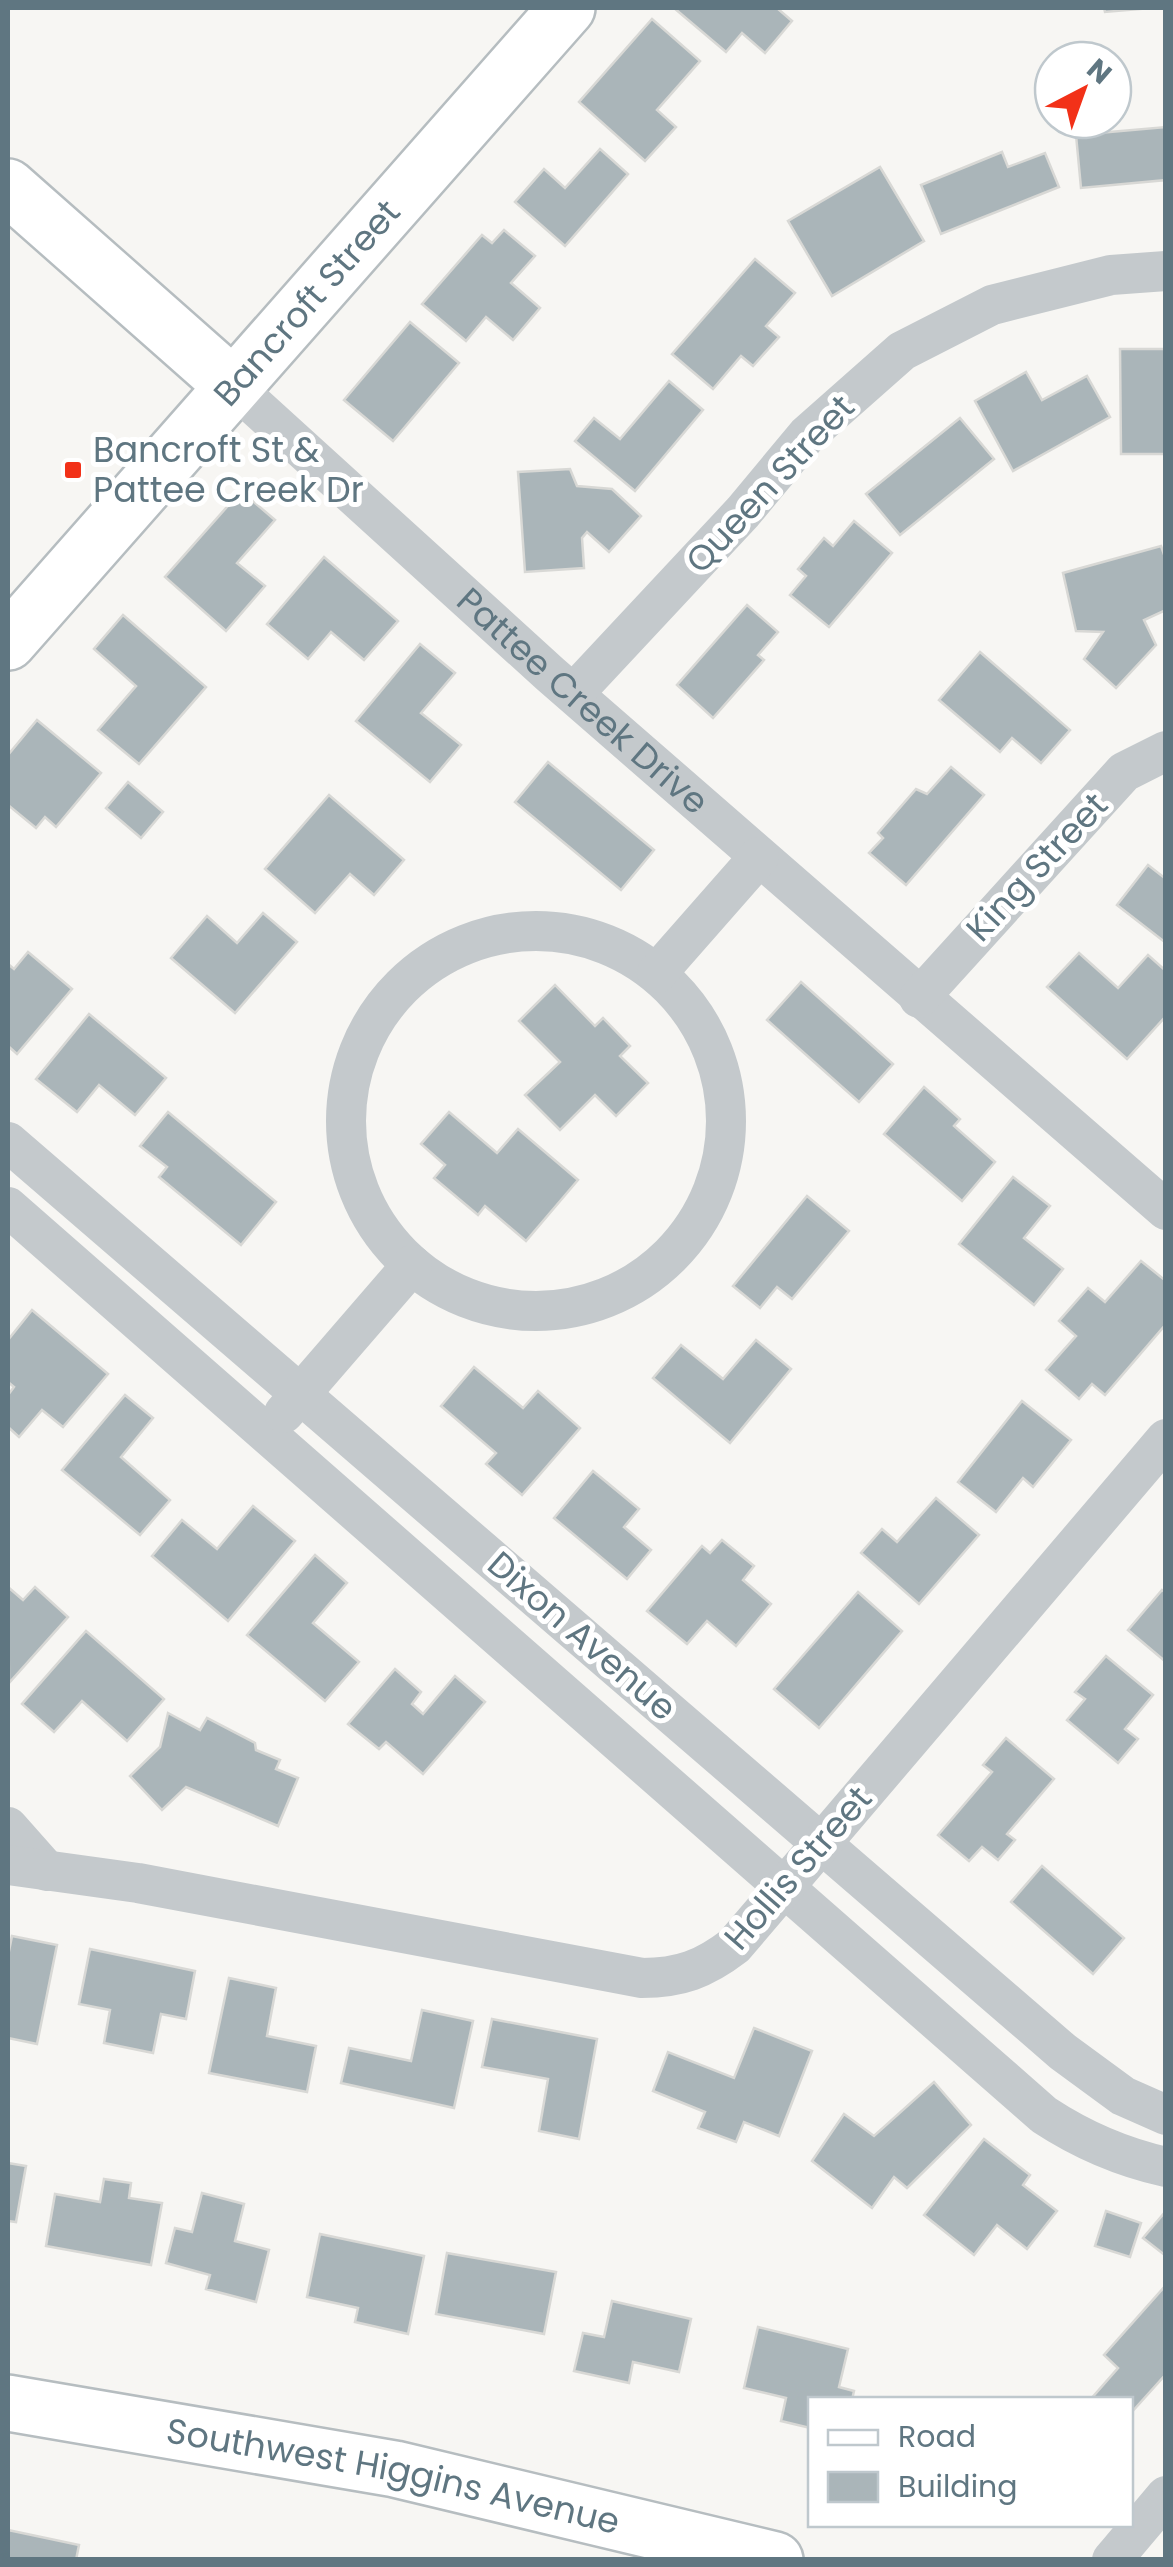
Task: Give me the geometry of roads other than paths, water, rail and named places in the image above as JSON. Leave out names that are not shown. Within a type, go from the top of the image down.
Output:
[{"type":"street","name":"Bancroft Street","points":[[8,642],[567,8]]},
{"type":"street","name":"Pattee Creek Drive","points":[[8,188],[574,694],[1166,1210]]},
{"type":"street","name":"Queen Street","points":[[574,694],[743,512],[807,436],[902,351],[992,305],[1111,276],[1166,271]]},
{"type":"street","name":"King Street","points":[[919,998],[1124,772],[1166,751]]},
{"type":"street","points":[[656,973],[759,857]]},
{"type":"street","points":[[514,931],[552,931],[588,938],[625,953],[656,973],[679,996],[707,1037],[725,1099],[726,1138],[716,1184],[684,1241],[655,1270],[621,1292],[556,1310],[513,1310],[486,1304],[445,1288],[412,1265],[371,1215],[354,1176],[346,1136],[347,1095],[353,1066],[384,1006],[433,960],[465,944],[514,931]]},
{"type":"street","name":"Dixon Avenue","points":[[8,1142],[1063,2052],[1124,2096],[1166,2116]]},
{"type":"street","name":"Dixon Avenue","points":[[8,1207],[1044,2115],[1072,2134],[1109,2150],[1166,2167]]},
{"type":"street","points":[[267,1434],[412,1265]]},
{"type":"street","name":"Hollis Street","points":[[8,1865],[138,1883],[642,1978],[690,1974],[734,1946],[1166,1439]]},
{"type":"street","points":[[8,1827],[47,1871]]},
{"type":"street","name":"Southwest Higgins Avenue","points":[[8,2403],[395,2469],[776,2560]]},
{"type":"street","points":[[1112,2560],[1166,2496]]},
{"type":"place","name":"Bancroft St & Pattee Creek Dr","points":[[73,470]]}]
